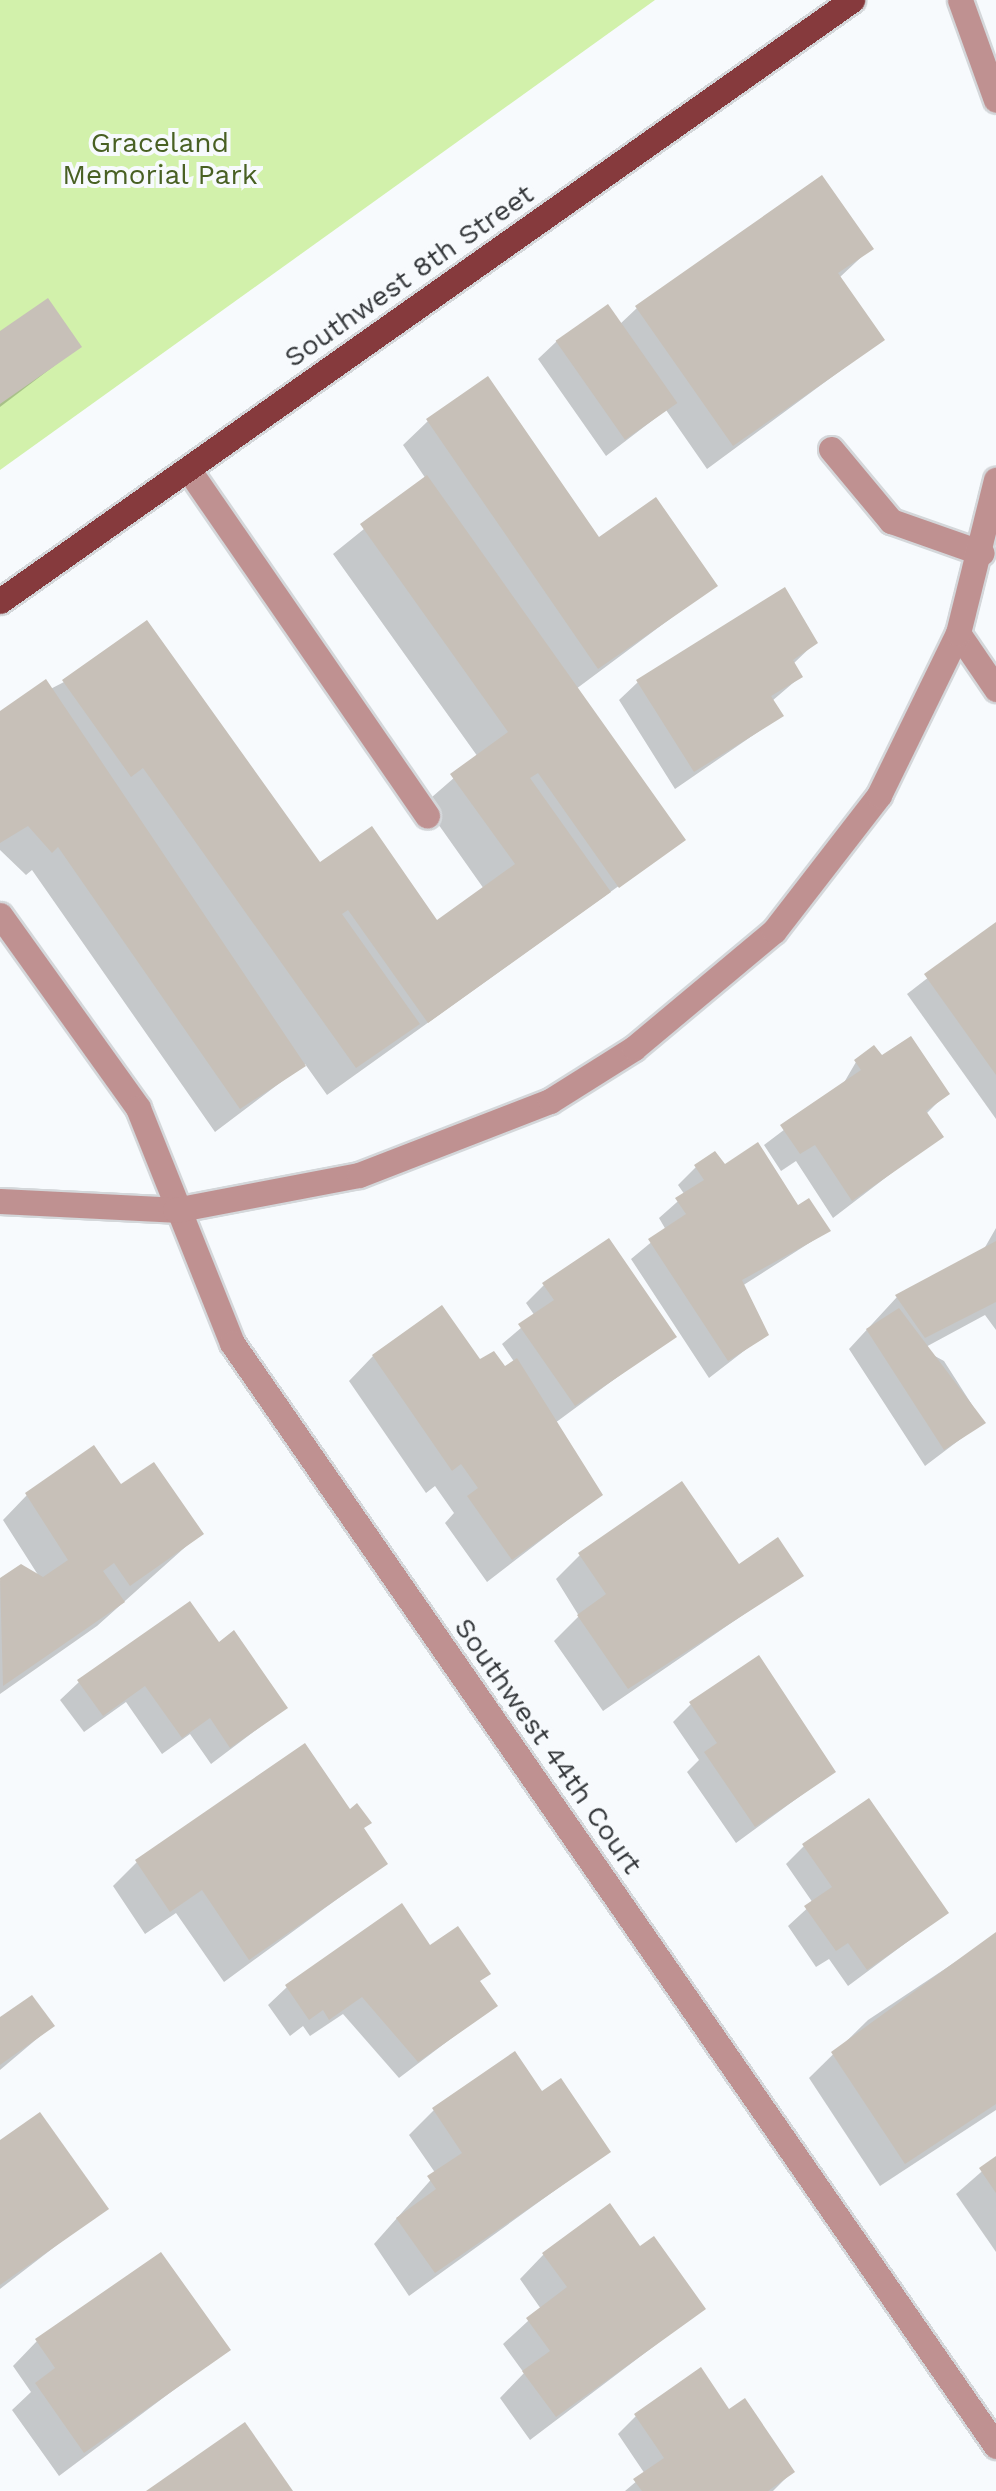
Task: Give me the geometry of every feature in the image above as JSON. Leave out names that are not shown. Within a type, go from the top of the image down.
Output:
[{"type":"main road","name":"Southwest 8th Street","points":[[0,602],[852,0]]},
{"type":"street","points":[[960,0],[996,100]]},
{"type":"street","points":[[831,448],[891,521],[982,553]]},
{"type":"street","points":[[188,469],[427,816]]},
{"type":"street","points":[[0,1201],[174,1210],[359,1175],[452,1146],[550,1101],[634,1048],[710,990],[828,867],[922,719],[958,634],[982,553],[996,480]]},
{"type":"street","points":[[958,634],[996,690]]},
{"type":"street","name":"Southwest 44th Court","points":[[0,915],[138,1108],[174,1210],[232,1343],[996,2446]]},
{"type":"green space","name":"Graceland Memorial Park","points":[[0,0],[655,0],[0,470]]},
{"type":"building","points":[[822,175],[874,249],[838,273],[885,340],[733,446],[635,306]]},
{"type":"building","points":[[48,298],[82,347],[0,404],[0,331]]},
{"type":"building","points":[[608,304],[677,403],[625,440],[556,341]]},
{"type":"building","points":[[488,376],[599,537],[656,497],[718,586],[598,669],[426,419]]},
{"type":"building","points":[[427,475],[686,840],[619,888],[538,773],[530,778],[611,892],[428,1023],[348,910],[342,914],[420,1024],[356,1068],[143,768],[131,777],[62,680],[147,620],[320,862],[372,826],[437,920],[515,864],[450,774],[508,732],[360,524]]},
{"type":"building","points":[[785,587],[818,643],[793,660],[803,677],[771,696],[784,716],[694,772],[636,680]]},
{"type":"building","points":[[46,679],[306,1066],[240,1109],[58,847],[52,853],[28,826],[0,843],[0,711]]},
{"type":"building","points":[[996,922],[996,1075],[924,974]]},
{"type":"building","points":[[911,1036],[950,1094],[926,1111],[944,1137],[852,1201],[815,1145],[800,1154],[780,1125],[861,1070],[854,1060],[874,1045],[882,1055]]},
{"type":"building","points":[[758,1142],[798,1205],[809,1198],[831,1231],[742,1280],[769,1335],[728,1361],[648,1239],[686,1214],[675,1198],[704,1180],[694,1165],[715,1151],[725,1164]]},
{"type":"building","points":[[609,1238],[677,1337],[575,1406],[518,1324],[554,1300],[542,1283]]},
{"type":"building","points":[[996,1241],[996,1302],[925,1338],[895,1295]]},
{"type":"building","points":[[442,1305],[480,1359],[494,1351],[505,1366],[517,1358],[603,1495],[512,1560],[467,1496],[478,1488],[461,1464],[452,1471],[372,1355]]},
{"type":"building","points":[[899,1308],[986,1423],[944,1450],[866,1329]]},
{"type":"building","points":[[94,1445],[121,1484],[154,1462],[204,1534],[130,1586],[114,1563],[103,1571],[125,1602],[3,1686],[0,1578],[21,1564],[43,1577],[68,1560],[25,1493]]},
{"type":"building","points":[[682,1481],[739,1564],[778,1537],[804,1576],[628,1689],[577,1615],[606,1594],[578,1553]]},
{"type":"building","points":[[190,1601],[219,1642],[234,1630],[288,1708],[230,1748],[210,1718],[182,1738],[145,1686],[103,1716],[77,1680]]},
{"type":"building","points":[[759,1655],[836,1772],[755,1827],[704,1752],[717,1743],[689,1702]]},
{"type":"building","points":[[305,1743],[350,1809],[357,1803],[372,1823],[364,1828],[388,1864],[249,1960],[202,1890],[170,1912],[135,1860]]},
{"type":"building","points":[[869,1798],[949,1913],[867,1970],[848,1943],[836,1951],[804,1906],[832,1887],[802,1844]]},
{"type":"building","points":[[402,1903],[430,1945],[458,1926],[491,1974],[480,1981],[498,2006],[418,2062],[362,1997],[329,2020],[323,2010],[309,2020],[285,1985]]},
{"type":"building","points":[[996,1932],[996,2104],[905,2164],[831,2052]]},
{"type":"building","points":[[32,1995],[55,2026],[0,2065],[0,2017]]},
{"type":"building","points":[[515,2051],[542,2091],[561,2078],[611,2152],[435,2273],[396,2218],[436,2189],[427,2176],[462,2153],[432,2108]]},
{"type":"building","points":[[40,2112],[109,2209],[0,2285],[0,2140]]},
{"type":"building","points":[[996,2156],[996,2193],[979,2168]]},
{"type":"building","points":[[610,2203],[640,2246],[654,2236],[706,2309],[556,2417],[522,2371],[550,2351],[526,2318],[567,2287],[542,2253]]},
{"type":"building","points":[[161,2252],[231,2350],[84,2453],[35,2383],[55,2368],[35,2339]]},
{"type":"building","points":[[701,2367],[729,2409],[745,2398],[795,2472],[768,2491],[642,2491],[633,2479],[664,2458],[634,2414]]},
{"type":"building","points":[[245,2422],[293,2491],[146,2491]]}]
